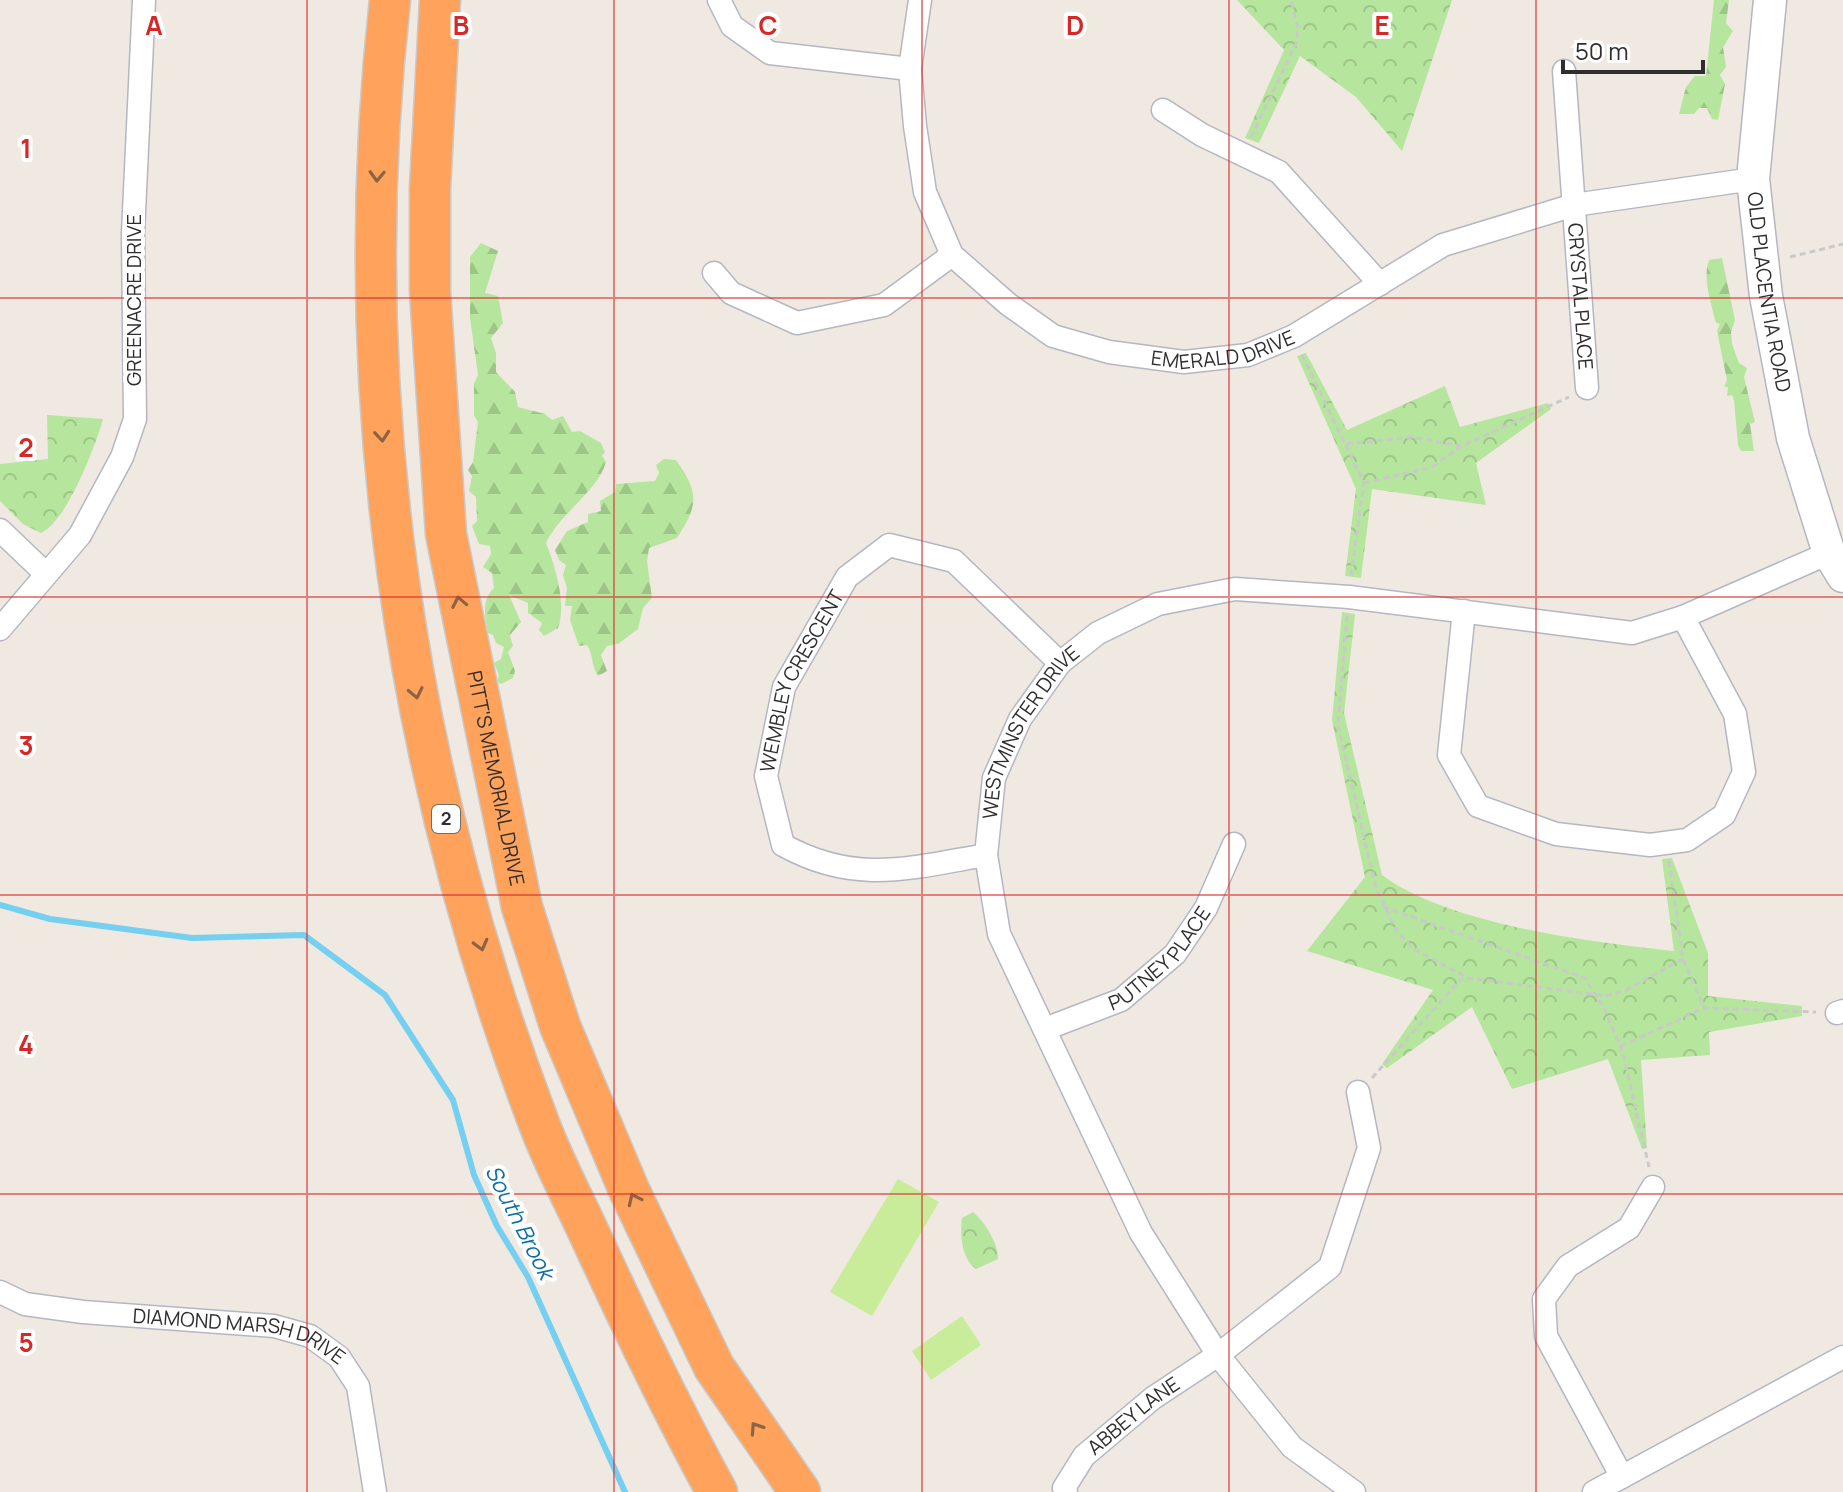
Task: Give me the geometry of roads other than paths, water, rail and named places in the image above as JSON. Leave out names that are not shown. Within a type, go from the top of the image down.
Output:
[{"type":"highway","points":[[379,98],[380,0]]},
{"type":"highway","name":"2","points":[[390,0],[379,98],[375,230],[380,417],[398,595],[431,766],[492,985],[541,1129],[615,1291],[717,1492]]},
{"type":"highway","name":"PITT'S MEMORIAL DRIVE","points":[[440,0],[430,188],[430,291],[446,534],[522,907],[560,1026],[629,1190],[714,1367],[800,1492]]},
{"type":"highway","points":[[437,395],[442,216],[462,0]]},
{"type":"main road","name":"OLD PLACENTIA ROAD","points":[[1770,0],[1753,179],[1766,296],[1793,438],[1836,564]]},
{"type":"street","name":"GREENACRE DRIVE","points":[[0,629],[80,535],[122,457],[135,419],[134,188],[144,0]]},
{"type":"street","points":[[719,0],[732,26],[770,53],[910,69]]},
{"type":"street","name":"EMERALD DRIVE","points":[[920,0],[910,69],[925,192],[952,255],[1053,336],[1109,352],[1184,362],[1248,355],[1294,336],[1443,245],[1574,205],[1753,179]]},
{"type":"street","name":"CRYSTAL PLACE","points":[[1564,71],[1587,388]]},
{"type":"street","points":[[1163,110],[1202,135],[1267,164],[1291,183],[1380,284]]},
{"type":"street","points":[[714,273],[731,293],[797,323],[884,305],[952,255]]},
{"type":"street","points":[[0,530],[45,573]]},
{"type":"street","name":"WEMBLEY CRESCENT","points":[[986,855],[870,873],[810,860],[783,845],[766,776],[784,687],[847,577],[889,545],[954,561],[1060,663]]},
{"type":"street","name":"WESTMINSTER DRIVE","points":[[1354,1492],[1292,1447],[1218,1355],[1141,1233],[999,934],[986,855],[994,778],[1020,719],[1060,663],[1098,633],[1158,604],[1235,589],[1464,611],[1632,633],[1836,564]]},
{"type":"street","points":[[1464,611],[1449,755],[1478,806],[1556,834],[1667,845],[1687,840],[1724,815],[1744,772],[1735,714],[1683,617]]},
{"type":"street","name":"PUTNEY PLACE","points":[[1045,1029],[1121,1000],[1175,954],[1206,908],[1234,844]]},
{"type":"street","name":"ABBEY LANE","points":[[1066,1492],[1064,1488],[1084,1456],[1153,1398],[1218,1355],[1330,1267],[1369,1148],[1358,1092]]},
{"type":"street","points":[[1622,1477],[1546,1336],[1544,1299],[1568,1266],[1629,1228],[1653,1187]]},
{"type":"street","name":"DIAMOND MARSH DRIVE","points":[[0,1292],[25,1304],[83,1312],[274,1326],[310,1336],[339,1357],[358,1386],[375,1492]]},
{"type":"street","points":[[1594,1492],[1843,1357]]},
{"type":"waterway","name":"South Brook","points":[[0,905],[50,919],[192,938],[304,935],[385,995],[453,1100],[474,1175],[497,1226],[528,1277],[625,1492]]}]
